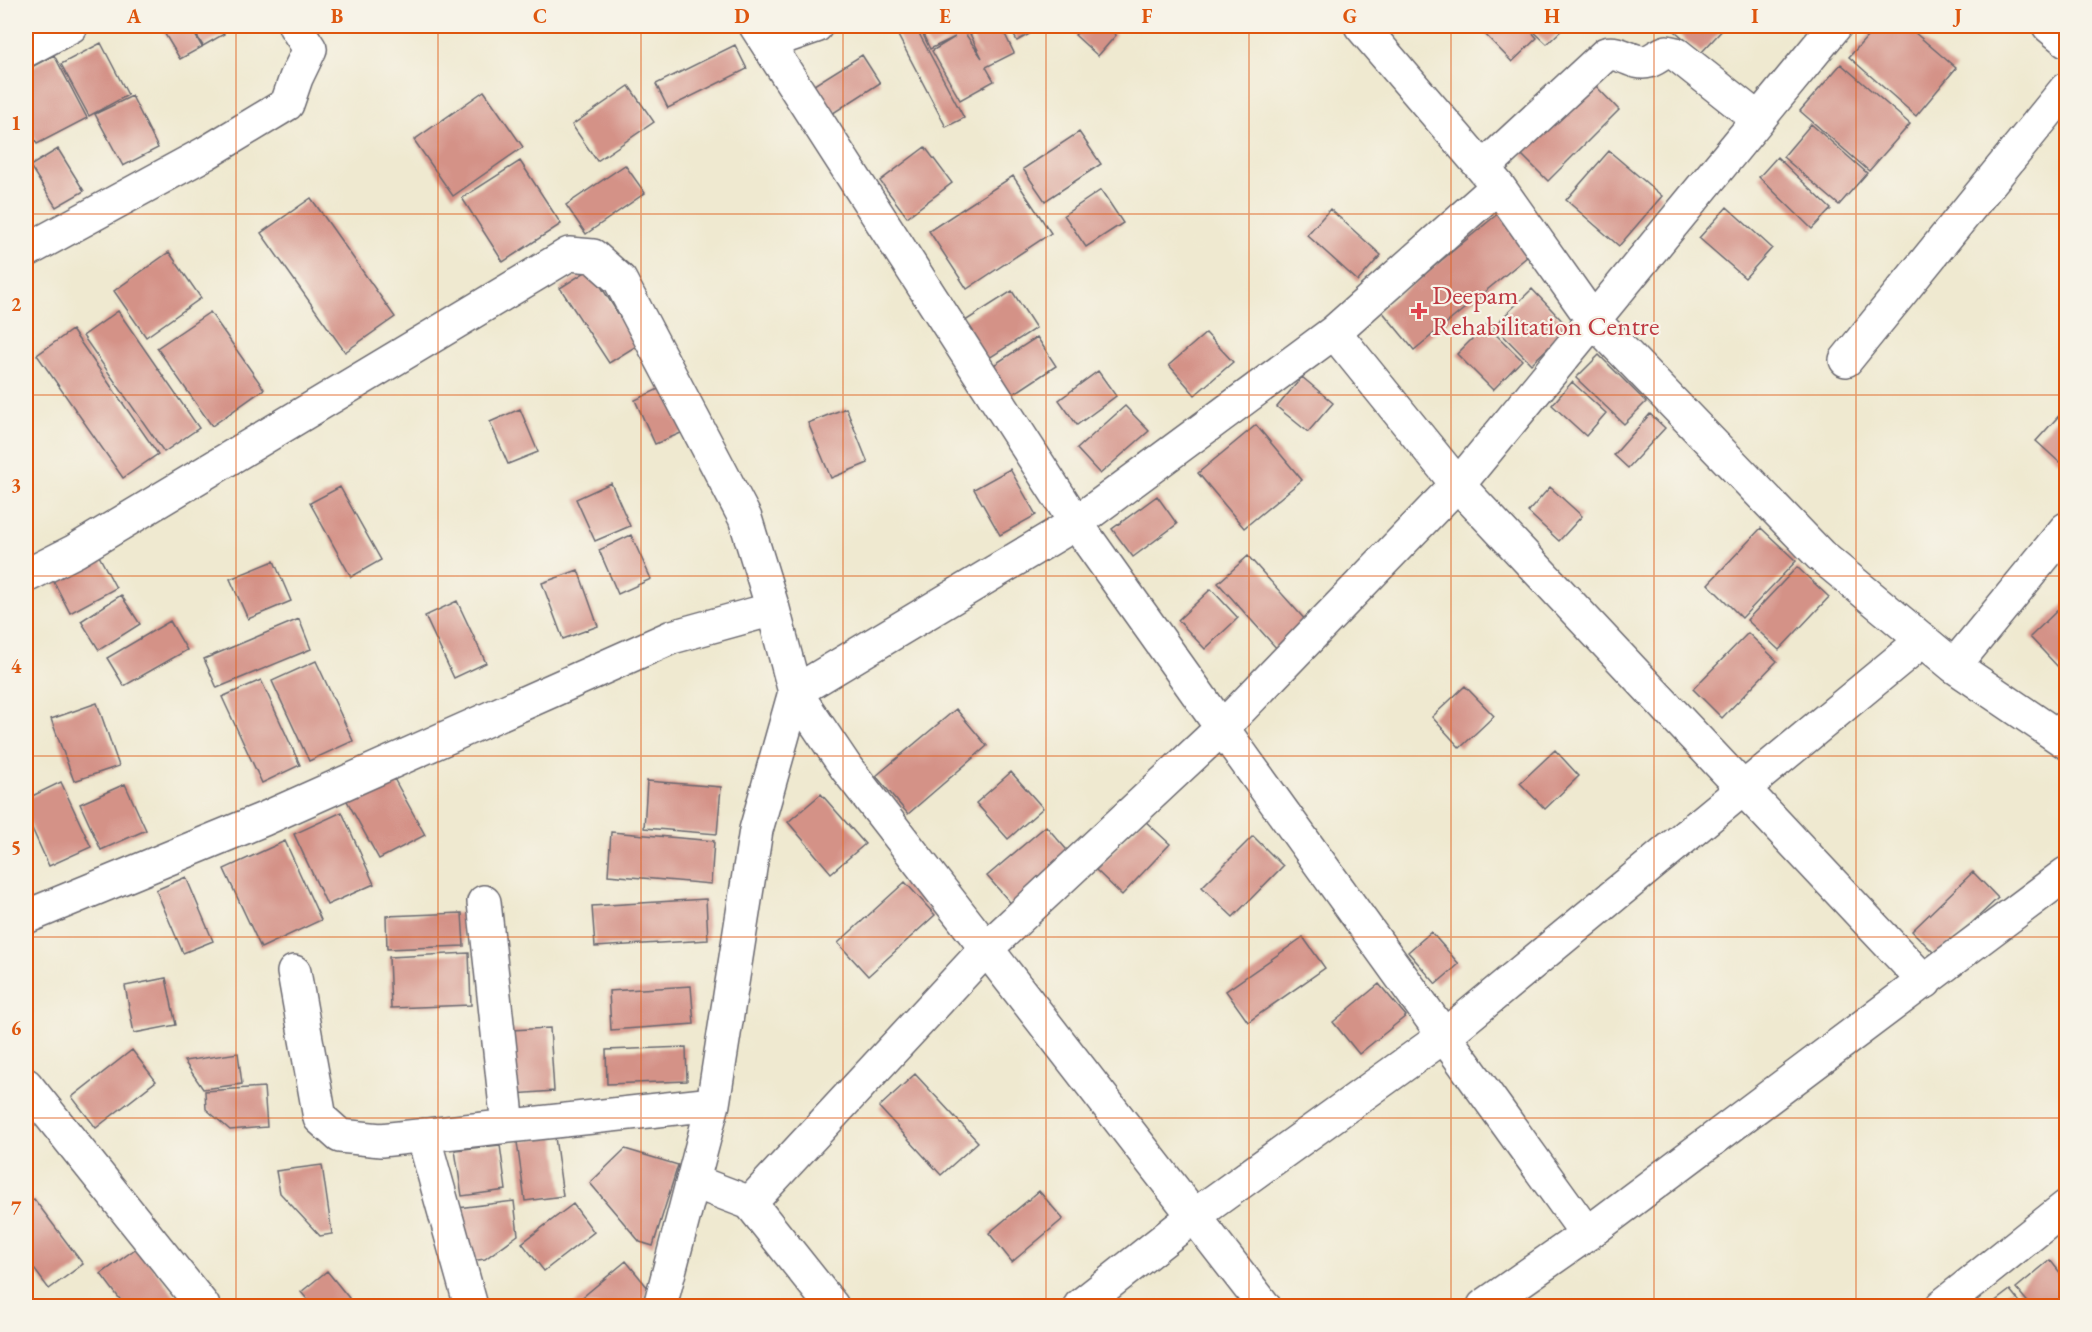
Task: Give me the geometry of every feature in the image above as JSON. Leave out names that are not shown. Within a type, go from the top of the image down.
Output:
[{"type":"street","points":[[26,50],[71,26]]},
{"type":"street","points":[[26,251],[206,153],[287,104],[310,49],[294,26]]},
{"type":"street","points":[[816,26],[761,34],[1076,523],[1587,1234]]},
{"type":"street","points":[[1361,26],[1491,177],[1593,320],[1820,555],[1954,666],[2067,742]]},
{"type":"street","points":[[750,1203],[986,949],[1222,728],[1457,484],[1835,26]]},
{"type":"street","points":[[2049,26],[2067,40]]},
{"type":"street","points":[[660,1306],[695,1182],[713,1104],[756,830],[795,692],[1076,523],[1334,332],[1491,177],[1606,54],[1615,52],[1641,62],[1650,61],[1667,52],[1676,54],[1758,119]]},
{"type":"street","points":[[1846,360],[2067,89]]},
{"type":"street","points":[[26,576],[75,551],[569,254],[593,256],[620,280],[745,518],[795,692],[847,769],[1264,1306]]},
{"type":"street","points":[[1334,332],[1457,484],[1925,982]]},
{"type":"street","points":[[1954,666],[2067,528]]},
{"type":"street","points":[[26,917],[264,819],[672,637],[773,609]]},
{"type":"street","points":[[1080,1306],[1194,1216],[1444,1036],[1741,788],[1923,640]]},
{"type":"street","points":[[1484,1306],[1587,1234],[2067,874]]},
{"type":"street","points":[[484,902],[508,1126]]},
{"type":"street","points":[[294,972],[320,1118],[340,1136],[381,1140],[713,1104]]},
{"type":"street","points":[[26,1085],[203,1306]]},
{"type":"street","points":[[423,1135],[471,1306]]},
{"type":"street","points":[[695,1182],[750,1203],[832,1306]]},
{"type":"street","points":[[1942,1306],[2067,1207]]},
{"type":"building","points":[[160,26],[190,26],[202,47],[180,59]]},
{"type":"building","points":[[191,26],[219,26],[224,34],[203,46]]},
{"type":"building","points":[[893,26],[915,26],[964,118],[946,127]]},
{"type":"building","points":[[919,26],[960,26],[982,58],[966,26],[1001,26],[1014,53],[986,67],[994,81],[960,100],[932,51],[955,37],[930,49]]},
{"type":"building","points":[[1009,26],[1041,26],[1042,27],[1017,41]]},
{"type":"building","points":[[1083,26],[1105,26],[1116,35],[1098,56],[1075,35]]},
{"type":"building","points":[[1477,26],[1526,26],[1537,38],[1512,62]]},
{"type":"building","points":[[1528,26],[1566,26],[1547,44]]},
{"type":"building","points":[[1669,26],[1726,26],[1701,53]]},
{"type":"building","points":[[1877,26],[1907,26],[1956,68],[1916,116],[1849,57]]},
{"type":"building","points":[[101,43],[128,95],[89,116],[61,64]]},
{"type":"building","points":[[735,45],[747,69],[668,108],[656,84]]},
{"type":"building","points":[[54,55],[87,118],[37,144],[26,122],[26,70]]},
{"type":"building","points":[[862,55],[880,83],[824,119],[806,90]]},
{"type":"building","points":[[1841,64],[1910,124],[1869,171],[1800,111]]},
{"type":"building","points":[[1593,83],[1619,110],[1548,181],[1521,154]]},
{"type":"building","points":[[629,86],[654,122],[597,161],[572,125]]},
{"type":"building","points":[[484,91],[523,147],[453,196],[414,140]]},
{"type":"building","points":[[132,96],[158,148],[123,166],[95,114]]},
{"type":"building","points":[[1811,124],[1867,173],[1839,205],[1783,157]]},
{"type":"building","points":[[1079,132],[1101,164],[1045,201],[1023,169]]},
{"type":"building","points":[[925,147],[952,183],[907,217],[880,181]]},
{"type":"building","points":[[58,149],[84,191],[56,207],[30,166]]},
{"type":"building","points":[[1609,151],[1662,196],[1619,246],[1566,200]]},
{"type":"building","points":[[1777,157],[1831,209],[1812,229],[1759,177]]},
{"type":"building","points":[[520,161],[561,224],[503,262],[462,198]]},
{"type":"building","points":[[625,165],[645,193],[586,234],[566,205]]},
{"type":"building","points":[[1013,176],[1051,233],[967,289],[929,231]]},
{"type":"building","points":[[1101,190],[1123,223],[1086,247],[1064,215]]},
{"type":"building","points":[[311,198],[395,317],[345,352],[261,233]]},
{"type":"building","points":[[1727,207],[1772,248],[1745,278],[1699,238]]},
{"type":"building","points":[[1330,209],[1381,255],[1358,281],[1307,235]]},
{"type":"building","points":[[1500,212],[1533,252],[1414,350],[1381,310]]},
{"type":"building","points":[[169,252],[201,298],[146,337],[114,291]]},
{"type":"building","points":[[590,269],[638,345],[609,363],[560,288]]},
{"type":"building","points":[[1532,289],[1569,328],[1531,364],[1494,326]]},
{"type":"building","points":[[1012,291],[1036,328],[986,360],[962,323]]},
{"type":"building","points":[[118,311],[199,428],[164,452],[83,336]]},
{"type":"building","points":[[210,312],[264,389],[212,426],[157,348]]},
{"type":"building","points":[[1486,325],[1522,360],[1493,390],[1457,354]]},
{"type":"building","points":[[72,330],[158,454],[123,478],[37,355]]},
{"type":"building","points":[[1206,333],[1233,362],[1195,395],[1169,365]]},
{"type":"building","points":[[1037,337],[1056,366],[1009,397],[989,368]]},
{"type":"building","points":[[1599,355],[1646,402],[1624,424],[1576,378]]},
{"type":"building","points":[[1098,371],[1116,396],[1077,425],[1059,400]]},
{"type":"building","points":[[1302,377],[1333,403],[1308,432],[1277,407]]},
{"type":"building","points":[[1572,382],[1606,413],[1586,436],[1552,405]]},
{"type":"building","points":[[667,385],[688,430],[655,444],[635,400]]},
{"type":"building","points":[[1125,406],[1149,431],[1100,474],[1077,449]]},
{"type":"building","points":[[846,408],[868,463],[831,478],[808,423]]},
{"type":"building","points":[[2066,408],[2066,454],[2059,462],[2036,441]]},
{"type":"building","points":[[520,409],[538,452],[508,464],[490,422]]},
{"type":"building","points":[[1650,414],[1665,428],[1628,468],[1614,455]]},
{"type":"building","points":[[1256,425],[1302,480],[1244,528],[1198,473]]},
{"type":"building","points":[[1010,469],[1036,515],[1000,535],[974,489]]},
{"type":"building","points":[[611,483],[630,526],[595,541],[576,499]]},
{"type":"building","points":[[340,487],[381,560],[351,577],[310,503]]},
{"type":"building","points":[[1550,487],[1582,516],[1559,541],[1528,512]]},
{"type":"building","points":[[1157,496],[1177,524],[1133,557],[1112,529]]},
{"type":"building","points":[[1761,528],[1796,561],[1742,618],[1708,584]]},
{"type":"building","points":[[631,535],[651,579],[618,594],[599,550]]},
{"type":"building","points":[[98,554],[116,588],[70,613],[52,578]]},
{"type":"building","points":[[1248,556],[1308,623],[1278,650],[1218,583]]},
{"type":"building","points":[[274,561],[291,601],[248,619],[230,579]]},
{"type":"building","points":[[1797,567],[1829,597],[1779,650],[1747,620]]},
{"type":"building","points":[[578,570],[598,626],[563,639],[542,583]]},
{"type":"building","points":[[1211,589],[1238,618],[1205,649],[1178,620]]},
{"type":"building","points":[[121,595],[140,624],[99,650],[81,621]]},
{"type":"building","points":[[457,601],[486,663],[454,678],[425,616]]},
{"type":"building","points":[[2066,602],[2066,663],[2060,669],[2030,637]]},
{"type":"building","points":[[299,619],[311,649],[217,688],[204,659]]},
{"type":"building","points":[[170,621],[187,650],[124,686],[107,658]]},
{"type":"building","points":[[1748,633],[1777,661],[1722,718],[1693,689]]},
{"type":"building","points":[[316,661],[353,741],[309,761],[272,681]]},
{"type":"building","points":[[261,680],[300,765],[262,783],[222,697]]},
{"type":"building","points":[[1465,686],[1494,716],[1460,748],[1432,717]]},
{"type":"building","points":[[97,703],[119,766],[74,781],[51,719]]},
{"type":"building","points":[[956,709],[987,746],[908,814],[876,776]]},
{"type":"building","points":[[1555,750],[1579,776],[1545,809],[1520,783]]},
{"type":"building","points":[[1011,772],[1043,808],[1008,839],[976,803]]},
{"type":"building","points":[[392,775],[425,835],[379,859],[346,799]]},
{"type":"building","points":[[647,781],[721,787],[717,834],[644,828]]},
{"type":"building","points":[[61,782],[91,847],[49,866],[26,815],[26,799]]},
{"type":"building","points":[[125,784],[146,830],[101,850],[80,804]]},
{"type":"building","points":[[821,794],[865,844],[831,873],[788,822]]},
{"type":"building","points":[[342,812],[374,884],[327,905],[294,834]]},
{"type":"building","points":[[1144,820],[1170,844],[1122,895],[1096,870]]},
{"type":"building","points":[[1046,826],[1073,857],[1015,908],[987,876]]},
{"type":"building","points":[[611,832],[714,841],[711,884],[608,875]]},
{"type":"building","points":[[1253,836],[1283,866],[1233,917],[1202,887]]},
{"type":"building","points":[[285,841],[321,920],[261,948],[224,869]]},
{"type":"building","points":[[1973,872],[1998,898],[1937,956],[1912,931]]},
{"type":"building","points":[[186,877],[213,941],[183,953],[156,890]]},
{"type":"building","points":[[905,882],[935,915],[868,976],[838,943]]},
{"type":"building","points":[[706,899],[708,940],[595,947],[592,906]]},
{"type":"building","points":[[462,913],[464,946],[387,949],[386,916]]},
{"type":"building","points":[[1431,932],[1459,964],[1436,984],[1408,952]]},
{"type":"building","points":[[1303,937],[1325,968],[1248,1022],[1226,991]]},
{"type":"building","points":[[469,953],[471,1005],[391,1008],[389,957]]},
{"type":"building","points":[[166,978],[176,1025],[134,1033],[125,986]]},
{"type":"building","points":[[1379,984],[1406,1016],[1359,1054],[1333,1022]]},
{"type":"building","points":[[691,986],[694,1024],[611,1030],[609,991]]},
{"type":"building","points":[[26,995],[33,1012],[26,1015]]},
{"type":"building","points":[[550,1028],[554,1091],[514,1094],[511,1030]]},
{"type":"building","points":[[686,1047],[687,1081],[607,1084],[606,1050]]},
{"type":"building","points":[[132,1050],[156,1081],[96,1128],[72,1097]]},
{"type":"building","points":[[238,1053],[242,1084],[203,1089],[184,1061]]},
{"type":"building","points":[[915,1074],[978,1142],[941,1175],[879,1107]]},
{"type":"building","points":[[264,1087],[267,1127],[230,1130],[206,1109],[205,1091]]},
{"type":"building","points":[[555,1137],[563,1196],[525,1201],[517,1142]]},
{"type":"building","points":[[500,1145],[506,1190],[462,1196],[455,1150]]},
{"type":"building","points":[[625,1149],[678,1165],[653,1246],[640,1242],[590,1183]]},
{"type":"building","points":[[322,1165],[332,1234],[320,1236],[280,1193],[276,1171]]},
{"type":"building","points":[[1039,1191],[1063,1219],[1012,1262],[989,1233]]},
{"type":"building","points":[[34,1199],[83,1264],[49,1289],[26,1258],[26,1205]]},
{"type":"building","points":[[514,1201],[518,1235],[485,1259],[464,1262],[458,1208]]},
{"type":"building","points":[[573,1204],[594,1232],[544,1271],[522,1243]]},
{"type":"building","points":[[138,1247],[182,1306],[125,1306],[101,1274]]},
{"type":"building","points":[[2050,1260],[2066,1280],[2066,1306],[2031,1306],[2016,1288]]},
{"type":"building","points":[[626,1261],[648,1288],[641,1306],[572,1306]]},
{"type":"building","points":[[327,1271],[349,1298],[340,1306],[313,1306],[301,1292]]},
{"type":"building","points":[[2010,1290],[2023,1306],[1989,1306]]},
{"type":"place","name":"Deepam Rehabilitation Centre","points":[[1419,311]]}]
